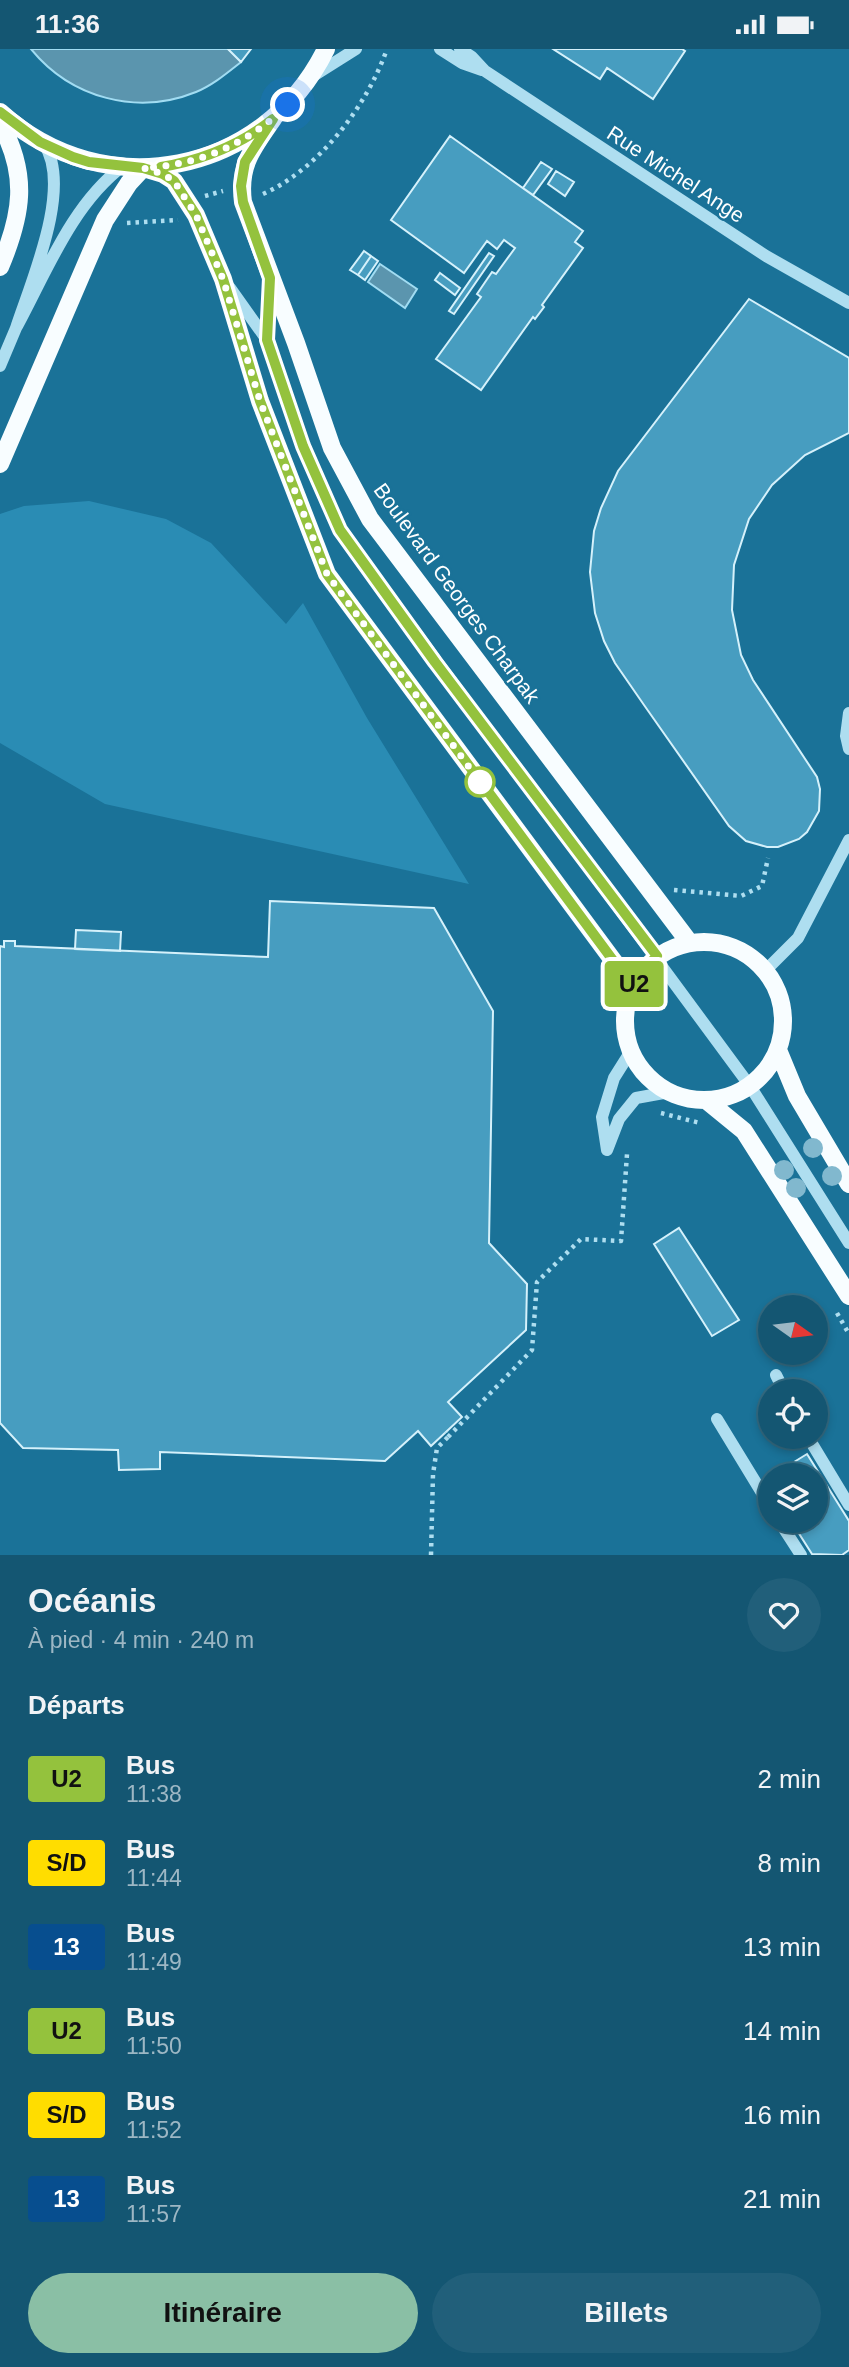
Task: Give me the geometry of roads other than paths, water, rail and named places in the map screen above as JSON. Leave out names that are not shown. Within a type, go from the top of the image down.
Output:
[{"type":"main road","points":[[0,112],[44,144],[89,162],[143,168],[183,164],[213,155],[248,137],[273,119],[310,78],[326,49]]},
{"type":"main road","name":"Boulevard Georges Charpak","points":[[273,119],[245,162],[241,186],[243,202],[332,448],[370,519],[663,896],[689,942]]},
{"type":"main road","points":[[0,123],[9,139],[20,191],[17,221],[0,267]]},
{"type":"main road","points":[[143,168],[163,174],[174,181],[196,215],[223,279],[260,401],[327,574],[632,986]]},
{"type":"main road","points":[[0,464],[106,220],[129,183],[143,168]]},
{"type":"main road","points":[[711,941],[750,955],[766,970],[777,988],[783,1009],[783,1030],[778,1050],[767,1070],[750,1086],[729,1097],[687,1099],[653,1082],[631,1051],[625,1030],[626,1007],[632,986],[643,970],[657,956],[689,942],[711,941]]},
{"type":"main road","points":[[778,1050],[797,1096],[849,1184]]},
{"type":"main road","points":[[706,1100],[744,1131],[849,1296]]},
{"type":"street","points":[[310,78],[356,49]]},
{"type":"street","name":"Rue Michel Ange","points":[[440,49],[462,63],[485,71]]},
{"type":"street","name":"Rue Michel Ange","points":[[460,49],[485,71],[766,256],[849,303]]},
{"type":"street","points":[[16,328],[51,211],[55,174],[51,155],[44,144]]},
{"type":"street","points":[[0,366],[16,328],[79,214],[106,178],[122,166]]},
{"type":"street","points":[[267,340],[270,278]]},
{"type":"street","points":[[223,279],[267,340],[303,446],[340,530],[435,662],[657,956],[750,1086],[849,1243]]},
{"type":"street","points":[[849,713],[846,736],[849,749]]},
{"type":"street","points":[[766,970],[798,938],[849,840]]},
{"type":"street","points":[[631,1051],[614,1078],[602,1117],[607,1150],[619,1119],[636,1098],[669,1092]]},
{"type":"street","points":[[776,1375],[778,1379]]},
{"type":"street","points":[[717,1419],[758,1486]]},
{"type":"street","points":[[815,1449],[849,1505]]},
{"type":"street","points":[[787,1533],[801,1555]]}]
